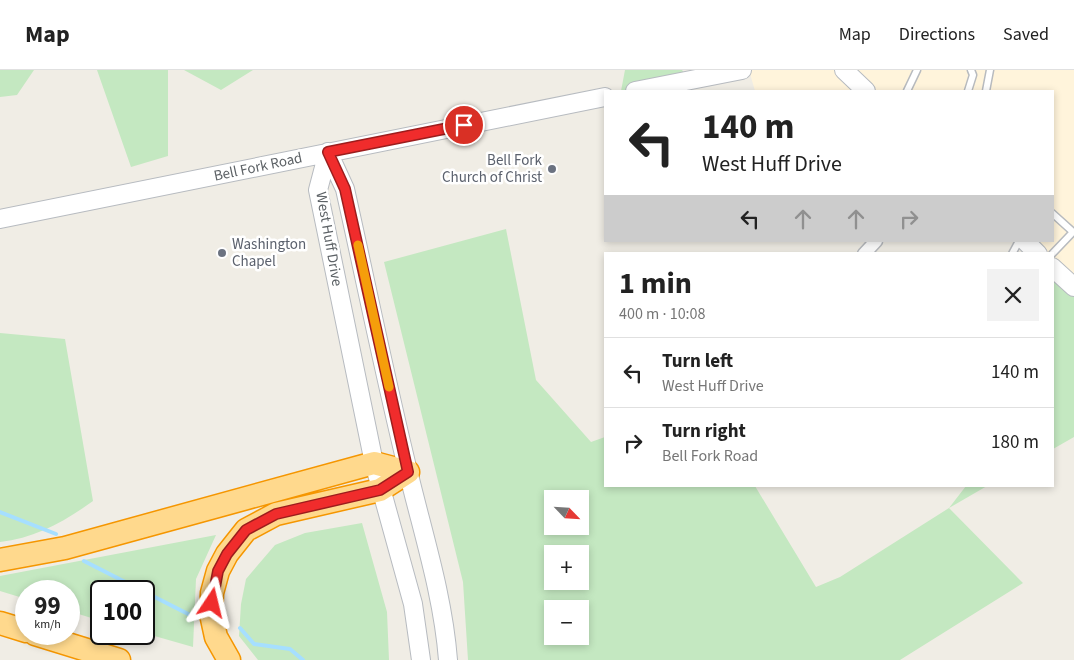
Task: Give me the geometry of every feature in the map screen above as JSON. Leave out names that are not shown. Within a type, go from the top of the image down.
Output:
[{"type":"highway","points":[[0,560],[65,548],[374,463],[408,472]]},
{"type":"highway","points":[[229,660],[216,637],[211,614],[212,593],[218,571],[227,554],[246,530],[276,514],[380,490],[408,472]]},
{"type":"highway","points":[[0,623],[15,628]]},
{"type":"highway","points":[[70,645],[118,660]]},
{"type":"main road","points":[[640,90],[742,70]]},
{"type":"main road","points":[[844,70],[865,90]]},
{"type":"main road","name":"Bell Fork Road","points":[[0,220],[604,97]]},
{"type":"main road","name":"West Huff Drive","points":[[328,152],[318,190],[380,490],[413,604],[421,660]]},
{"type":"main road","name":"West Huff Drive","points":[[328,152],[345,189],[408,472],[430,552],[445,625],[448,660]]},
{"type":"main road","points":[[1054,269],[1074,287]]},
{"type":"street","points":[[866,252],[875,242]]},
{"type":"lane","points":[[907,90],[917,70]]},
{"type":"lane","points":[[968,90],[972,74],[971,70]]},
{"type":"lane","points":[[986,90],[990,70]]},
{"type":"lane","points":[[1037,251],[1074,232],[1054,215]]},
{"type":"shaded area","points":[[749,70],[1074,70],[1074,287],[1054,268],[1054,252],[1037,252],[1026,242],[1054,242],[1054,90],[755,90]]},
{"type":"green space","points":[[0,70],[34,70],[17,95],[0,97]]},
{"type":"green space","points":[[97,70],[168,70],[168,156],[131,167]]},
{"type":"green space","points":[[184,70],[253,70],[221,90]]},
{"type":"green space","points":[[625,70],[682,70],[687,77],[636,90],[621,90]]},
{"type":"green space","points":[[506,229],[536,380],[591,442],[604,437],[604,487],[756,487],[816,587],[840,577],[949,508],[1023,583],[900,660],[468,660],[463,582],[384,262]]},
{"type":"green space","points":[[1054,269],[1074,287],[1074,437],[1054,448]]},
{"type":"green space","points":[[0,333],[65,339],[93,501],[49,528],[25,537],[0,542]]},
{"type":"green space","points":[[965,487],[985,487],[949,508]]},
{"type":"green space","points":[[362,523],[387,612],[389,660],[258,660],[239,636],[241,604],[246,579],[275,545],[305,533]]},
{"type":"green space","points":[[216,535],[196,579],[193,647],[155,636],[155,580],[90,580],[90,618],[80,614],[80,580],[15,580],[15,596],[0,591],[0,576]]},
{"type":"waterway","points":[[0,512],[56,534]]},
{"type":"waterway","points":[[84,561],[192,616]]},
{"type":"waterway","points":[[240,628],[254,644],[290,649],[303,660]]},
{"type":"slow traffic","points":[[358,245],[389,387]]},
{"type":"place","name":"Bell Fork Church of Christ","points":[[552,169]]},
{"type":"place","name":"Washington Chapel","points":[[222,253]]},
{"type":"route","points":[[212,603],[212,593],[218,571],[227,554],[246,530],[276,514],[380,490],[408,472],[345,189],[328,152],[464,125]]}]
